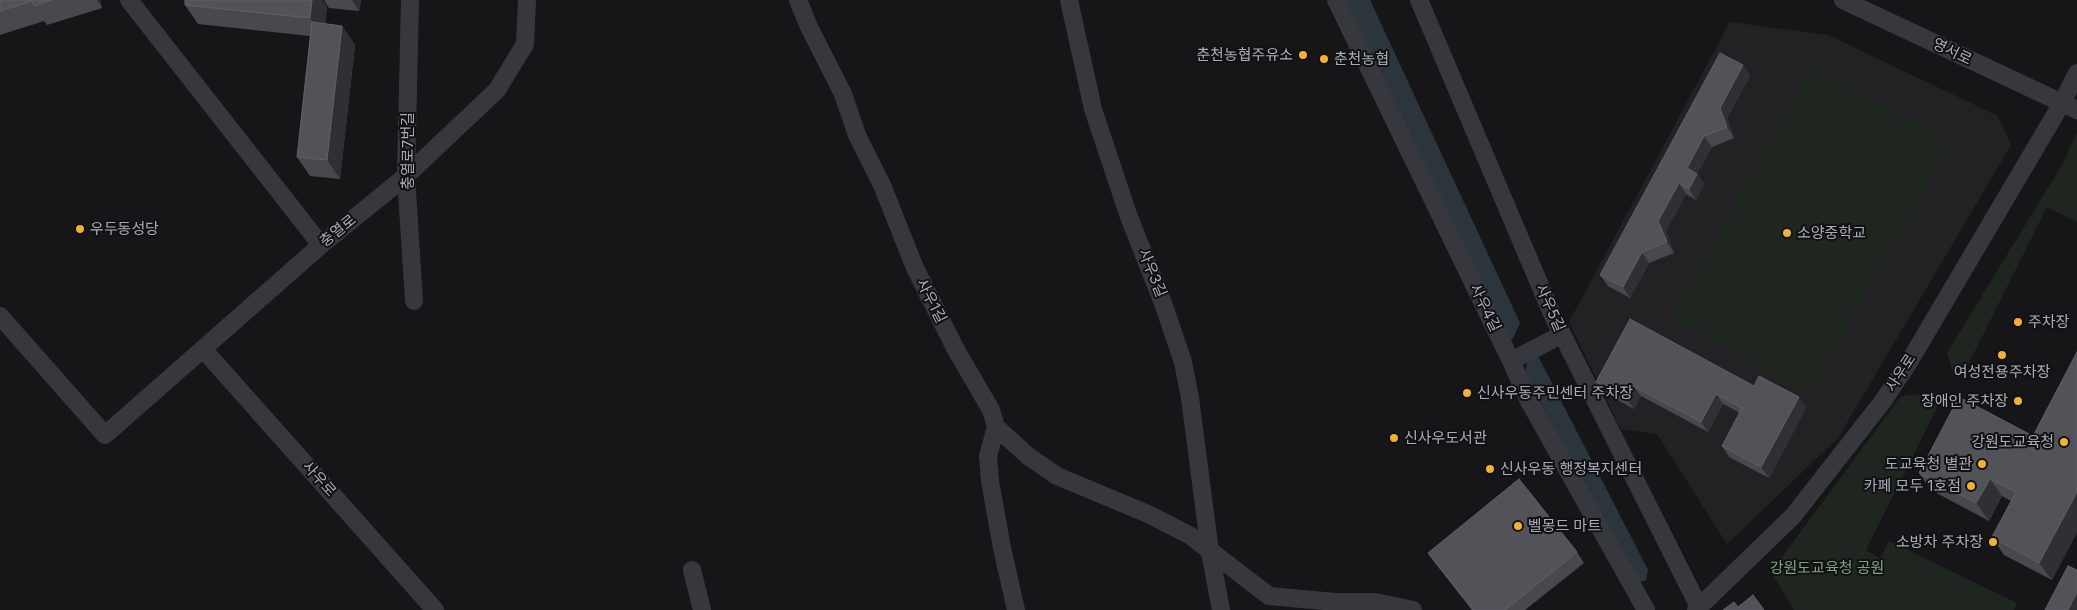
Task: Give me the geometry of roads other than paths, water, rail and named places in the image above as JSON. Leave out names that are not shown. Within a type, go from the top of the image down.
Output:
[{"type":"street","points":[[130,0],[321,245]]},
{"type":"street","name":"충열로7번길","points":[[410,0],[406,176],[414,301]]},
{"type":"street","name":"충열로","points":[[0,316],[105,435],[321,245],[406,176],[497,90],[524,44],[527,0]]},
{"type":"street","name":"사우1길","points":[[798,0],[809,28],[843,94],[857,136],[882,185],[915,268],[955,348],[990,410],[996,427]]},
{"type":"street","name":"사우3길","points":[[1069,0],[1093,109],[1129,217],[1163,303],[1183,362],[1190,398],[1210,552],[1221,610]]},
{"type":"street","name":"사우4길","points":[[1336,0],[1529,401],[1646,610]]},
{"type":"street","name":"사우5길","points":[[1418,0],[1561,335],[1698,609]]},
{"type":"street","name":"영서로","points":[[1843,0],[2069,106]]},
{"type":"street","points":[[2069,106],[2077,73]]},
{"type":"street","name":"사우로","points":[[1698,609],[1793,516],[1884,401],[2069,106]]},
{"type":"street","points":[[1511,362],[1561,335]]},
{"type":"street","name":"사우로","points":[[203,349],[435,610]]},
{"type":"street","points":[[1016,610],[990,481],[988,456],[996,427],[1028,456],[1057,476],[1148,514],[1191,536],[1269,596],[1326,606],[1375,602],[1413,610]]},
{"type":"street","points":[[692,570],[702,610]]},
{"type":"place","name":"춘천농협주유소","points":[[1303,55]]},
{"type":"place","name":"춘천농협","points":[[1324,59]]},
{"type":"place","name":"우두동성당","points":[[80,229]]},
{"type":"place","name":"소양중학교","points":[[1787,233]]},
{"type":"place","name":"주차장","points":[[2018,322]]},
{"type":"place","name":"여성전용주차장","points":[[2002,355]]},
{"type":"place","name":"신사우동주민센터 주차장","points":[[1467,393]]},
{"type":"place","name":"장애인 주차장","points":[[2018,401]]},
{"type":"place","name":"신사우도서관","points":[[1394,438]]},
{"type":"place","name":"강원도교육청","points":[[2064,442]]},
{"type":"place","name":"도교육청 별관","points":[[1982,464]]},
{"type":"place","name":"신사우동 행정복지센터","points":[[1490,469]]},
{"type":"place","name":"카페 모두 1호점","points":[[1971,486]]},
{"type":"place","name":"벨몽드 마트","points":[[1518,526]]},
{"type":"place","name":"소방차 주차장","points":[[1993,542]]},
{"type":"park label","name":"강원도교육청 공원","points":[[1827,568]]}]
